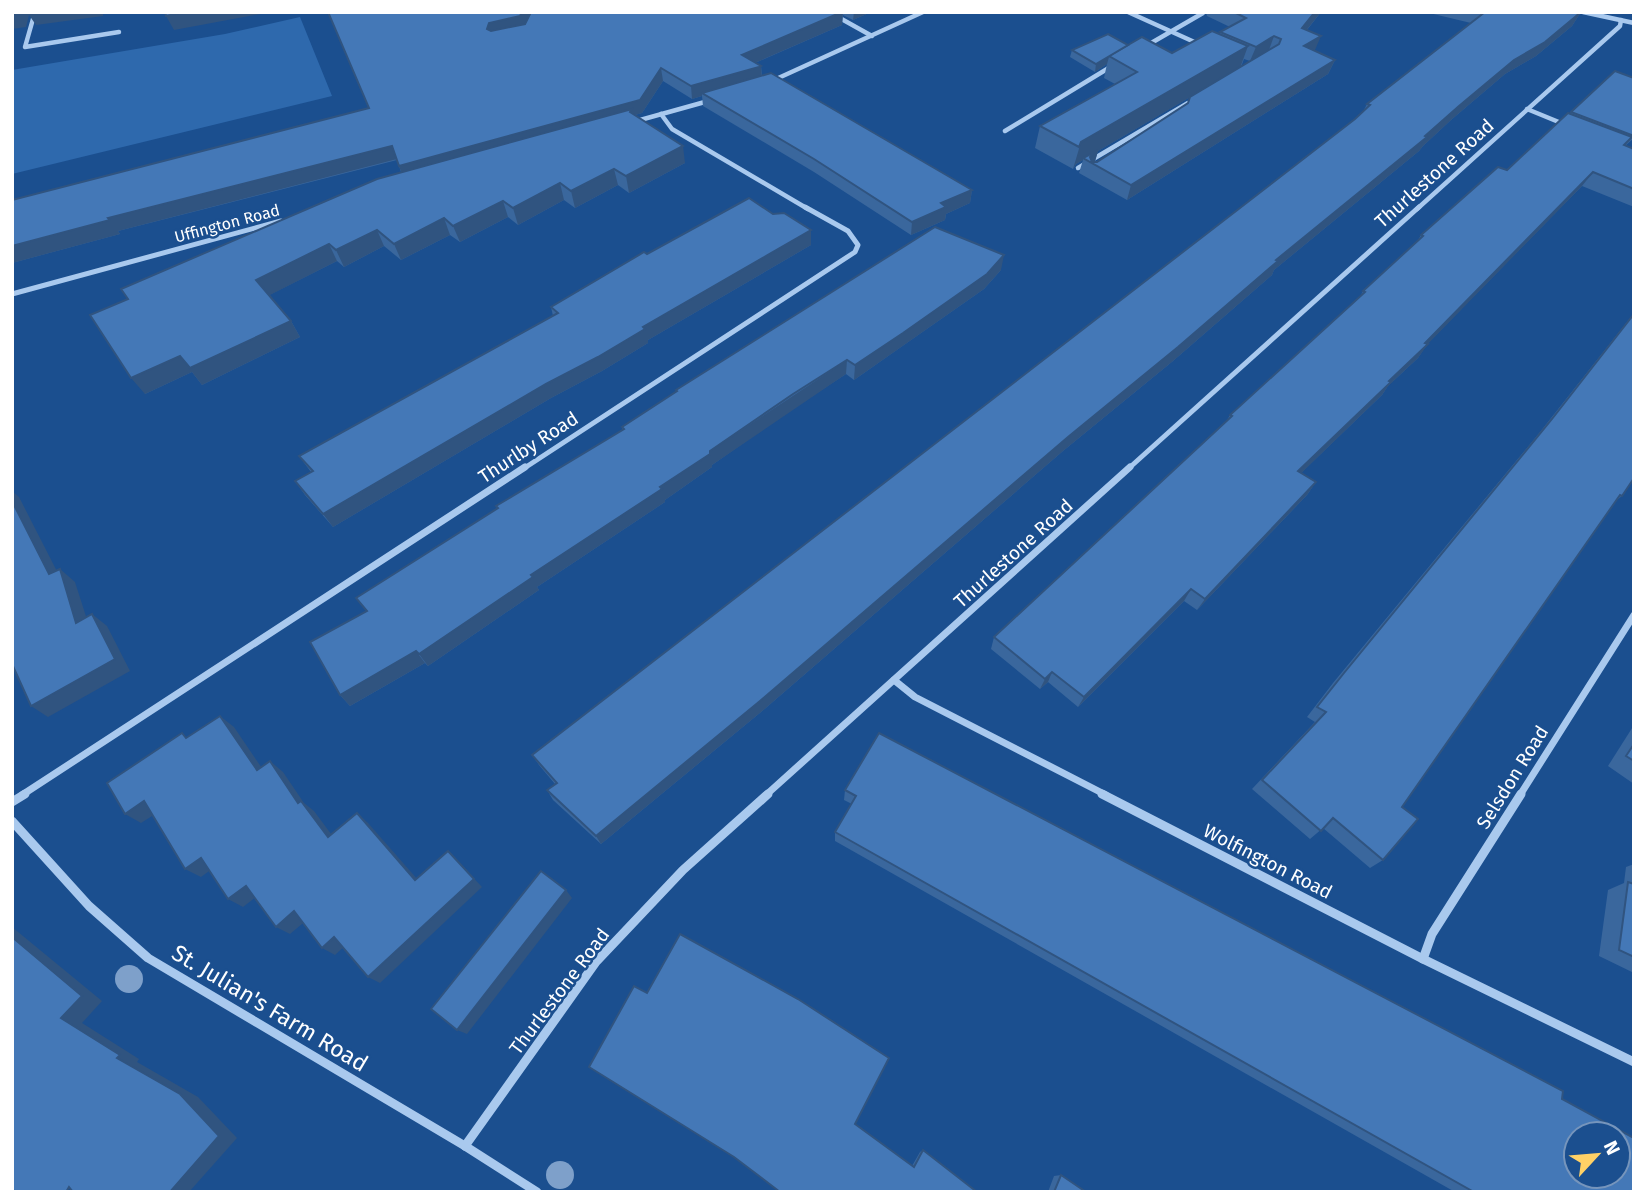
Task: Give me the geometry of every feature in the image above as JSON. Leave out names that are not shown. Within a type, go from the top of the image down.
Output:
[{"type":"street","points":[[35,12],[25,47],[119,32]]},
{"type":"street","points":[[830,12],[872,36]]},
{"type":"street","points":[[768,83],[923,12]]},
{"type":"street","points":[[1128,12],[1204,47]]},
{"type":"street","points":[[1583,12],[1634,23]]},
{"type":"street","points":[[1134,53],[1203,13]]},
{"type":"street","name":"Thurlestone Road","points":[[465,1146],[596,962],[683,870],[1620,26],[1621,20]]},
{"type":"street","points":[[1005,131],[1123,60]]},
{"type":"street","points":[[621,126],[715,99]]},
{"type":"street","points":[[1078,168],[1193,102],[1136,142]]},
{"type":"street","points":[[1527,109],[1569,126]]},
{"type":"street","name":"Thurlby Road","points":[[12,803],[855,252],[858,245],[848,231],[711,154],[672,129],[661,114]]},
{"type":"street","name":"Uffington Road","points":[[12,294],[285,220]]},
{"type":"street","name":"Selsdon Road","points":[[1423,959],[1432,934],[1444,914],[1634,615]]},
{"type":"street","name":"Wolfington Road","points":[[894,680],[915,697],[1423,959],[1634,1062]]},
{"type":"street","name":"St. Julian's Farm Road","points":[[12,821],[89,906],[148,958],[465,1146],[537,1192]]},
{"type":"shaded area","points":[[300,17],[332,96],[12,174],[12,70],[225,34]]},
{"type":"building","points":[[165,12],[184,12],[166,16]]},
{"type":"building","points":[[328,12],[522,12],[520,16],[489,23],[487,29],[491,31],[525,24],[531,12],[842,12],[742,55],[761,66],[759,67],[691,86],[661,68],[640,100],[399,166],[392,146],[108,218],[110,220],[12,246],[12,200],[369,108]]},
{"type":"building","points":[[1234,12],[1315,12],[1302,28],[1321,36],[1304,46],[1335,60],[1131,185],[1083,158],[1098,150],[1090,157],[1092,162],[1097,162],[1188,103],[1190,97],[1279,44],[1281,39],[1274,36],[1256,47],[1220,32],[1246,18]]},
{"type":"building","points":[[1485,12],[1581,12],[1545,42],[1514,60],[1459,106],[1425,136],[1427,137],[1276,260],[1278,261],[1178,347],[1068,437],[760,701],[596,836],[547,790],[557,783],[532,755],[1355,119],[1370,105],[1367,104]]},
{"type":"building","points":[[1212,31],[1248,46],[1081,142],[1079,147],[1040,126],[1137,72],[1109,56],[1142,37],[1172,53]]},
{"type":"building","points":[[1108,34],[1128,45],[1096,64],[1072,50]]},
{"type":"building","points":[[1615,71],[1634,78],[1634,136],[1571,112]]},
{"type":"building","points":[[771,73],[972,190],[941,203],[946,207],[912,222],[814,159],[702,93]]},
{"type":"building","points":[[632,109],[630,112],[683,146],[626,176],[614,169],[571,191],[560,183],[513,208],[503,201],[453,226],[444,218],[394,244],[377,230],[336,250],[329,244],[256,280],[291,321],[190,368],[180,356],[131,378],[90,315],[128,299],[121,289],[377,179]]},
{"type":"building","points":[[1568,113],[1632,137],[1624,145],[1634,149],[1634,189],[1593,172],[1425,343],[1428,344],[1389,381],[1391,382],[1298,471],[1316,482],[1205,599],[1191,589],[1084,697],[1052,672],[1045,679],[994,637],[1365,292],[1363,291],[1423,236],[1421,235],[1498,167],[1507,170]]},
{"type":"building","points":[[749,198],[773,214],[784,213],[811,230],[643,327],[645,329],[598,357],[546,384],[323,514],[295,481],[313,471],[299,456],[558,313],[551,307],[644,252],[647,254]]},
{"type":"building","points":[[935,227],[1004,255],[987,274],[903,333],[855,365],[847,360],[793,394],[660,487],[662,489],[531,575],[533,577],[419,654],[416,651],[340,695],[310,642],[367,611],[356,598],[498,508],[496,506],[624,429],[622,427],[676,390]]},
{"type":"building","points":[[1634,314],[1634,478],[1402,807],[1418,819],[1383,860],[1333,818],[1321,831],[1262,780],[1326,712],[1317,707]]},
{"type":"building","points":[[12,501],[49,574],[60,569],[76,623],[92,614],[115,659],[31,706],[12,664]]},
{"type":"building","points":[[220,716],[257,770],[270,761],[298,803],[301,801],[328,837],[357,813],[415,880],[448,851],[474,879],[368,977],[334,937],[322,948],[294,911],[276,927],[246,886],[228,899],[201,858],[185,869],[144,801],[125,814],[107,783],[182,733],[186,738]]},
{"type":"building","points":[[879,733],[1563,1091],[1562,1099],[1601,1120],[1562,1120],[1562,1190],[1632,1190],[1632,1137],[1634,1192],[1474,1192],[835,832],[856,796],[845,790]]},
{"type":"building","points":[[1634,744],[1634,761],[1626,756]]},
{"type":"building","points":[[541,871],[566,890],[457,1030],[431,1009]]},
{"type":"building","points":[[1628,882],[1634,884],[1634,957],[1619,950]]},
{"type":"building","points":[[680,934],[798,999],[889,1058],[855,1124],[914,1167],[923,1150],[977,1192],[780,1192],[734,1157],[589,1067],[634,986],[647,993]]},
{"type":"building","points":[[12,937],[82,996],[61,1018],[120,1055],[117,1058],[180,1094],[219,1136],[170,1192],[73,1192],[69,1187],[66,1192],[15,1192],[12,1189]]},
{"type":"building","points":[[1061,1175],[1086,1192],[1054,1192]]}]
